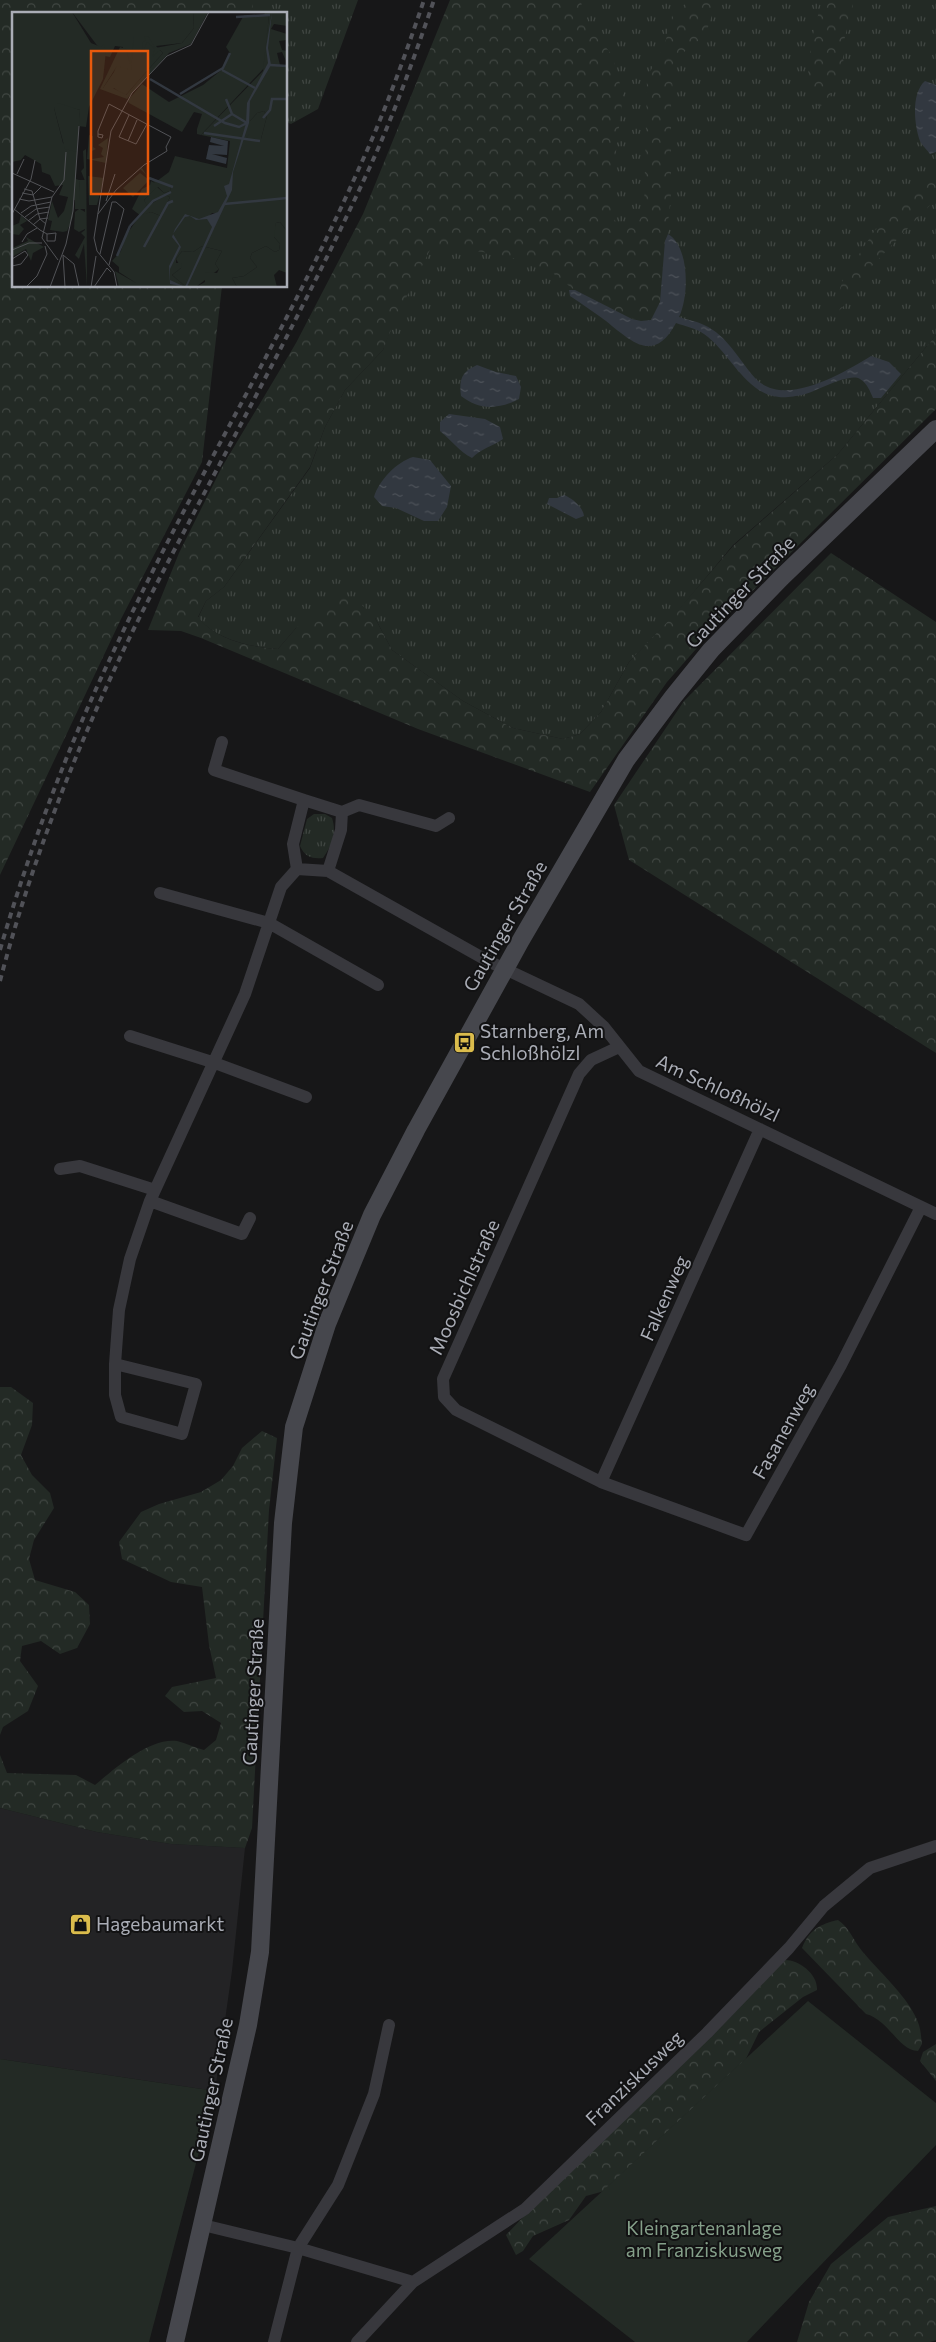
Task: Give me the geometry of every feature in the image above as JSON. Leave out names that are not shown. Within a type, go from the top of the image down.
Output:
[{"type":"main road","name":"Gautinger Straße","points":[[175,2342],[248,2024],[260,1952],[283,1523],[294,1427],[328,1324],[372,1215],[416,1130],[505,970],[626,760],[673,696],[711,650],[782,577],[936,429]]},
{"type":"street","points":[[222,742],[214,770],[342,812],[359,805],[436,826],[449,818]]},
{"type":"street","points":[[297,869],[293,844],[304,800]]},
{"type":"street","points":[[297,869],[328,871],[341,830],[342,812]]},
{"type":"street","points":[[115,1364],[196,1384],[182,1434],[121,1417],[114,1395],[115,1364],[120,1301],[130,1259],[153,1196],[212,1062],[245,994],[281,887],[297,869]]},
{"type":"street","name":"Am Schloßhölzl","points":[[328,871],[505,970],[579,1004],[604,1027],[639,1071],[936,1214]]},
{"type":"street","points":[[160,893],[269,923],[378,984]]},
{"type":"street","points":[[130,1036],[212,1062],[306,1097]]},
{"type":"street","name":"Moosbichlstraße","points":[[601,1482],[456,1410],[444,1397],[443,1379],[579,1074],[591,1060],[619,1047]]},
{"type":"street","name":"Falkenweg","points":[[601,1482],[760,1129]]},
{"type":"street","points":[[60,1169],[80,1166],[242,1234],[250,1218]]},
{"type":"street","name":"Fasanenweg","points":[[601,1482],[746,1535],[841,1365],[921,1207]]},
{"type":"street","name":"Franziskusweg","points":[[357,2342],[413,2282],[525,2209],[708,2033],[789,1948],[824,1906],[870,1868],[936,1846]]},
{"type":"street","points":[[274,2342],[298,2248],[338,2185],[374,2094],[388,2025]]},
{"type":"street","points":[[203,2225],[298,2248],[413,2282]]},
{"type":"shaded area","points":[[0,1808],[97,1832],[171,1844],[245,1848],[232,1971],[215,2091],[0,2059]]},
{"type":"green space","points":[[0,0],[253,0],[252,12],[12,12],[12,288],[222,288],[202,462],[121,619],[0,875]]},
{"type":"green space","points":[[201,0],[358,0],[318,109],[291,124],[288,123],[288,12],[206,12]]},
{"type":"green space","points":[[450,0],[580,0],[591,29],[612,55],[623,95],[611,215],[620,227],[636,225],[644,213],[647,77],[664,47],[672,16],[689,0],[717,0],[708,27],[698,41],[674,60],[671,107],[671,194],[660,302],[651,320],[632,318],[590,300],[552,273],[521,260],[491,253],[431,248],[395,320],[383,350],[345,390],[325,427],[310,467],[224,587],[206,601],[198,617],[205,625],[234,641],[278,649],[296,628],[335,596],[359,602],[375,618],[392,650],[463,701],[513,728],[563,739],[580,734],[601,712],[629,662],[673,616],[733,546],[838,454],[936,335],[936,409],[711,632],[667,682],[590,792],[418,729],[201,638],[181,631],[148,630],[179,553],[222,467],[296,343],[363,214]]},
{"type":"green space","points":[[510,0],[936,0],[936,335],[838,454],[733,545],[673,617],[629,662],[601,712],[580,734],[563,739],[513,728],[463,701],[392,650],[375,618],[296,628],[278,649],[245,644],[224,637],[206,626],[198,618],[206,601],[224,587],[310,468],[325,427],[345,390],[383,350]]},
{"type":"green space","points":[[822,0],[853,0],[852,12],[843,47],[843,75],[824,105],[818,106],[807,85],[811,42]]},
{"type":"green space","points":[[936,169],[936,199],[871,267],[842,308],[831,317],[843,279],[873,233],[899,203],[931,177]]},
{"type":"green space","points":[[831,553],[936,622],[936,1053],[629,860],[614,805],[684,701]]},
{"type":"green space","points":[[314,814],[325,814],[332,818],[333,839],[323,858],[309,857],[300,846],[307,819]]},
{"type":"green space","points":[[0,1387],[11,1387],[33,1403],[32,1425],[21,1455],[32,1475],[50,1493],[54,1508],[34,1540],[29,1559],[35,1580],[75,1592],[89,1605],[90,1624],[77,1648],[60,1654],[41,1641],[22,1646],[20,1661],[38,1686],[28,1711],[3,1727],[0,1735]]},
{"type":"green space","points":[[262,1431],[277,1438],[269,1510],[252,1828],[245,1848],[171,1844],[97,1832],[0,1808],[0,1755],[7,1773],[76,1775],[95,1785],[133,1755],[155,1744],[177,1741],[204,1750],[216,1740],[221,1723],[202,1711],[184,1712],[165,1696],[172,1687],[216,1678],[209,1645],[202,1587],[171,1582],[122,1559],[119,1542],[141,1512],[159,1504],[201,1492],[221,1480],[233,1466],[242,1448]]},
{"type":"green space","points":[[838,1920],[846,1927],[862,1951],[909,2005],[920,2030],[922,2044],[918,2051],[911,2050],[905,2046],[881,2022],[866,2014],[802,1948],[812,1932]]},
{"type":"green space","points":[[785,1960],[796,1962],[807,1969],[814,1979],[817,1990],[803,1997],[759,2032],[741,2069],[608,2190],[586,2196],[569,2220],[533,2236],[523,2251],[516,2255],[506,2235],[558,2180]]},
{"type":"green space","name":"Kleingartenanlage am Franziskusweg","points":[[808,2001],[936,2103],[936,2145],[747,2342],[635,2342],[529,2259]]},
{"type":"green space","points":[[936,2044],[936,2081],[920,2061],[923,2052]]},
{"type":"green space","points":[[0,2059],[215,2091],[149,2342],[0,2342]]},
{"type":"green space","points":[[936,2206],[936,2340],[930,2342],[797,2342],[809,2302],[831,2264],[888,2217]]},
{"type":"water","points":[[925,81],[936,85],[936,152],[930,154],[920,141],[915,118],[917,93]]},
{"type":"water","points":[[668,234],[675,240],[680,250],[686,273],[685,297],[679,317],[712,329],[726,341],[755,378],[767,387],[781,390],[813,385],[830,379],[871,356],[889,362],[901,374],[881,398],[873,398],[865,383],[855,378],[841,380],[802,395],[779,397],[767,394],[747,380],[713,342],[698,331],[676,323],[668,336],[659,343],[651,346],[642,345],[625,336],[570,296],[569,290],[575,290],[632,319],[641,321],[651,320],[660,302],[665,241]]},
{"type":"water","points":[[477,365],[496,372],[516,376],[521,387],[519,399],[504,405],[489,407],[475,404],[461,396],[460,385],[462,377],[467,371]]},
{"type":"water","points":[[449,414],[485,419],[500,427],[503,439],[472,458],[459,449],[440,431],[440,422]]},
{"type":"water","points":[[413,457],[430,460],[451,486],[447,507],[438,521],[424,521],[396,508],[382,506],[374,497],[380,484],[389,472]]},
{"type":"water","points":[[564,495],[577,503],[582,509],[584,516],[576,519],[547,504],[549,498],[557,498]]},
{"type":"railway","points":[[0,950],[38,832],[100,679],[147,582],[272,346],[332,227],[378,125],[424,0]]},
{"type":"railway","points":[[0,981],[39,853],[71,769],[106,687],[152,593],[328,255],[395,108],[434,0]]},
{"type":"place","name":"Starnberg, Am Schloßhölzl","points":[[464,1042]]},
{"type":"place","name":"Hagebaumarkt","points":[[80,1924]]}]
